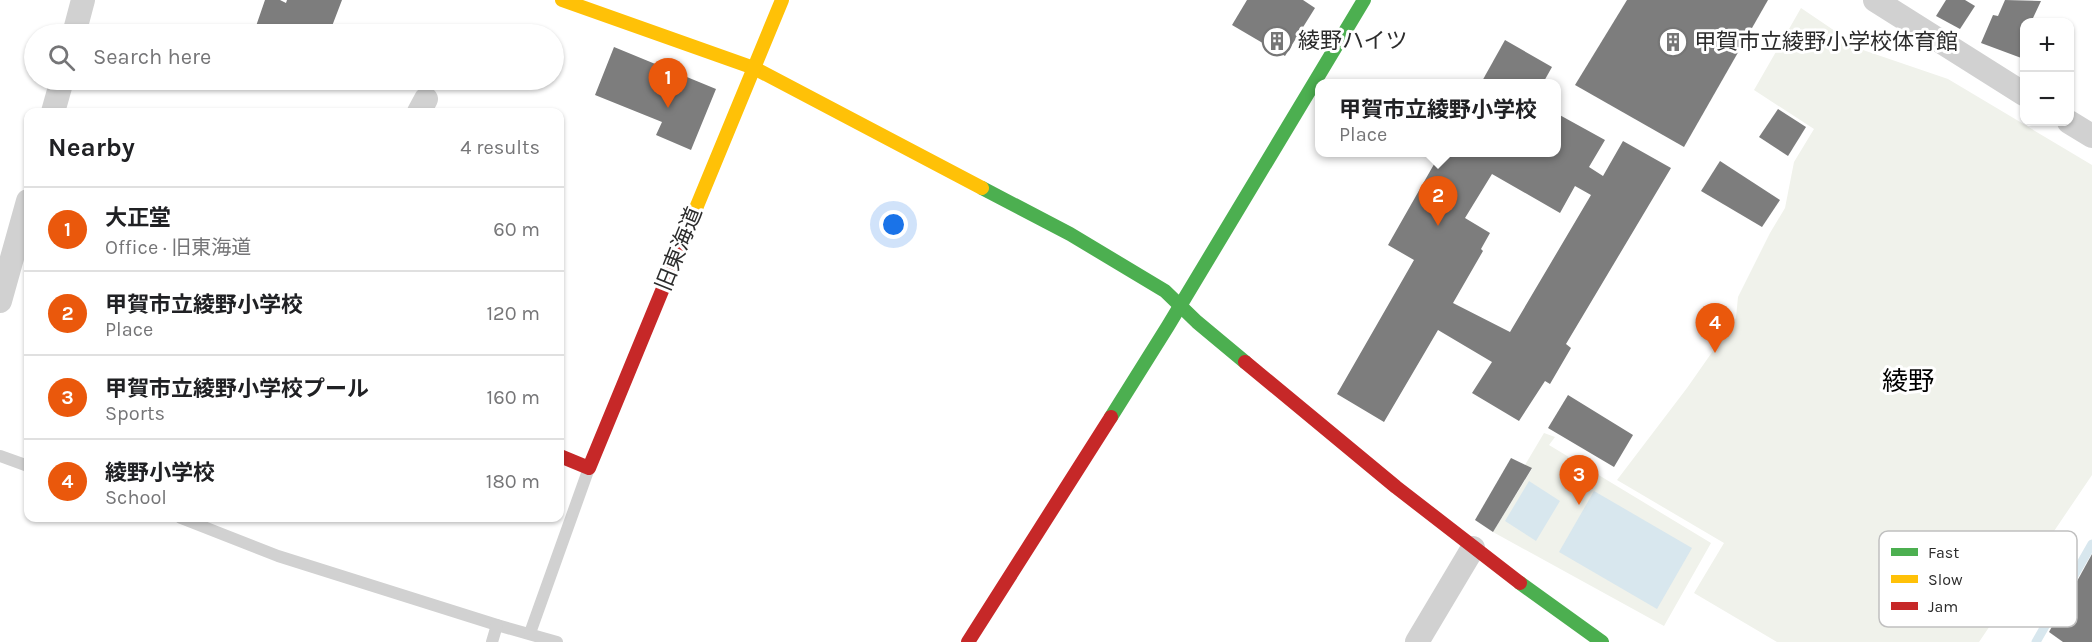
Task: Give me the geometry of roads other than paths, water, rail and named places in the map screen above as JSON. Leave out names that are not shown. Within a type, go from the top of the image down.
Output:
[{"type":"street","points":[[77,24],[83,0]]},
{"type":"street","points":[[562,0],[754,68],[1070,234],[1165,291],[1197,322],[1473,548],[1602,642]]},
{"type":"street","name":"旧東海道","points":[[589,468],[782,0]]},
{"type":"street","points":[[1317,79],[1364,0]]},
{"type":"street","points":[[1875,0],[2020,91]]},
{"type":"street","points":[[968,642],[1181,306],[1315,82]]},
{"type":"street","points":[[54,108],[59,90]]},
{"type":"street","points":[[2074,125],[2092,136]]},
{"type":"street","points":[[0,301],[23,246]]},
{"type":"street","points":[[564,458],[589,468]]},
{"type":"street","points":[[1417,642],[1473,548]]},
{"type":"lane","points":[[0,456],[24,464]]},
{"type":"lane","points":[[530,633],[589,468]]},
{"type":"lane","points":[[191,522],[278,556],[557,642]]},
{"type":"lane","points":[[492,642],[497,625]]},
{"type":"waterway","points":[[2077,570],[2092,544]]},
{"type":"waterway","points":[[2036,642],[2045,627]]},
{"type":"place","name":"綾野ハイツ","points":[[1277,41]]},
{"type":"place","name":"甲賀市立綾野小学校体育館","points":[[1673,42]]},
{"type":"place","name":"大正堂","points":[[668,108]]},
{"type":"place","name":"甲賀市立綾野小学校","points":[[1438,226]]},
{"type":"place","name":"綾野小学校","points":[[1715,353]]},
{"type":"place","name":"甲賀市立綾野小学校プール","points":[[1579,505]]},
{"type":"district","name":"綾野","points":[[1908,381]]}]
